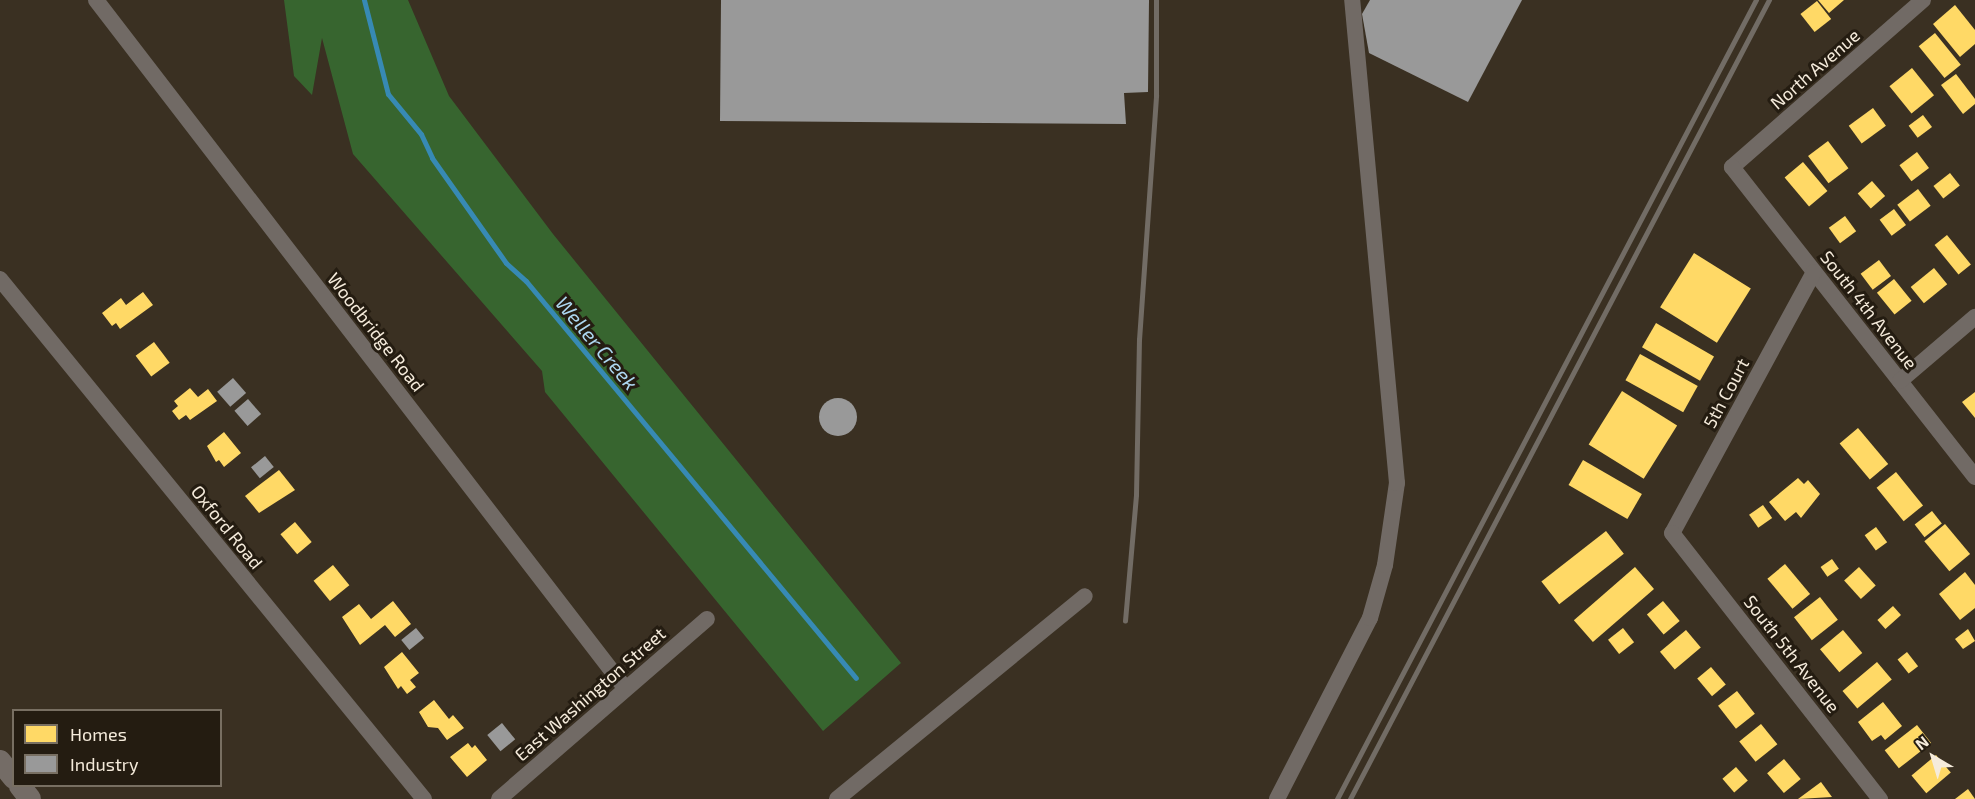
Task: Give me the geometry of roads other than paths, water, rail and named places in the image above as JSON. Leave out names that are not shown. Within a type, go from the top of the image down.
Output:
[{"type":"main road","points":[[0,761],[12,778]]},
{"type":"street","name":"Woodbridge Road","points":[[96,0],[625,688]]},
{"type":"street","points":[[1277,799],[1370,618],[1387,554],[1397,483],[1352,0]]},
{"type":"street","name":"North Avenue","points":[[1732,167],[1923,0]]},
{"type":"street","name":"South 4th Avenue","points":[[1732,167],[1975,477]]},
{"type":"street","name":"5th Court","points":[[1672,533],[1814,272]]},
{"type":"street","name":"Oxford Road","points":[[0,279],[424,799]]},
{"type":"street","points":[[1900,381],[1975,317]]},
{"type":"street","name":"South 5th Avenue","points":[[1672,533],[1880,799]]},
{"type":"street","points":[[837,799],[1085,596]]},
{"type":"street","name":"East Washington Street","points":[[499,799],[707,619]]},
{"type":"waterway","name":"Weller Creek","points":[[364,0],[388,94],[421,134],[432,158],[506,263],[526,281],[856,678]]},
{"type":"railway","points":[[1125,621],[1136,495],[1139,340],[1156,96],[1156,0]]},
{"type":"railway","points":[[1337,799],[1756,0]]},
{"type":"railway","points":[[1350,799],[1769,0]]}]
